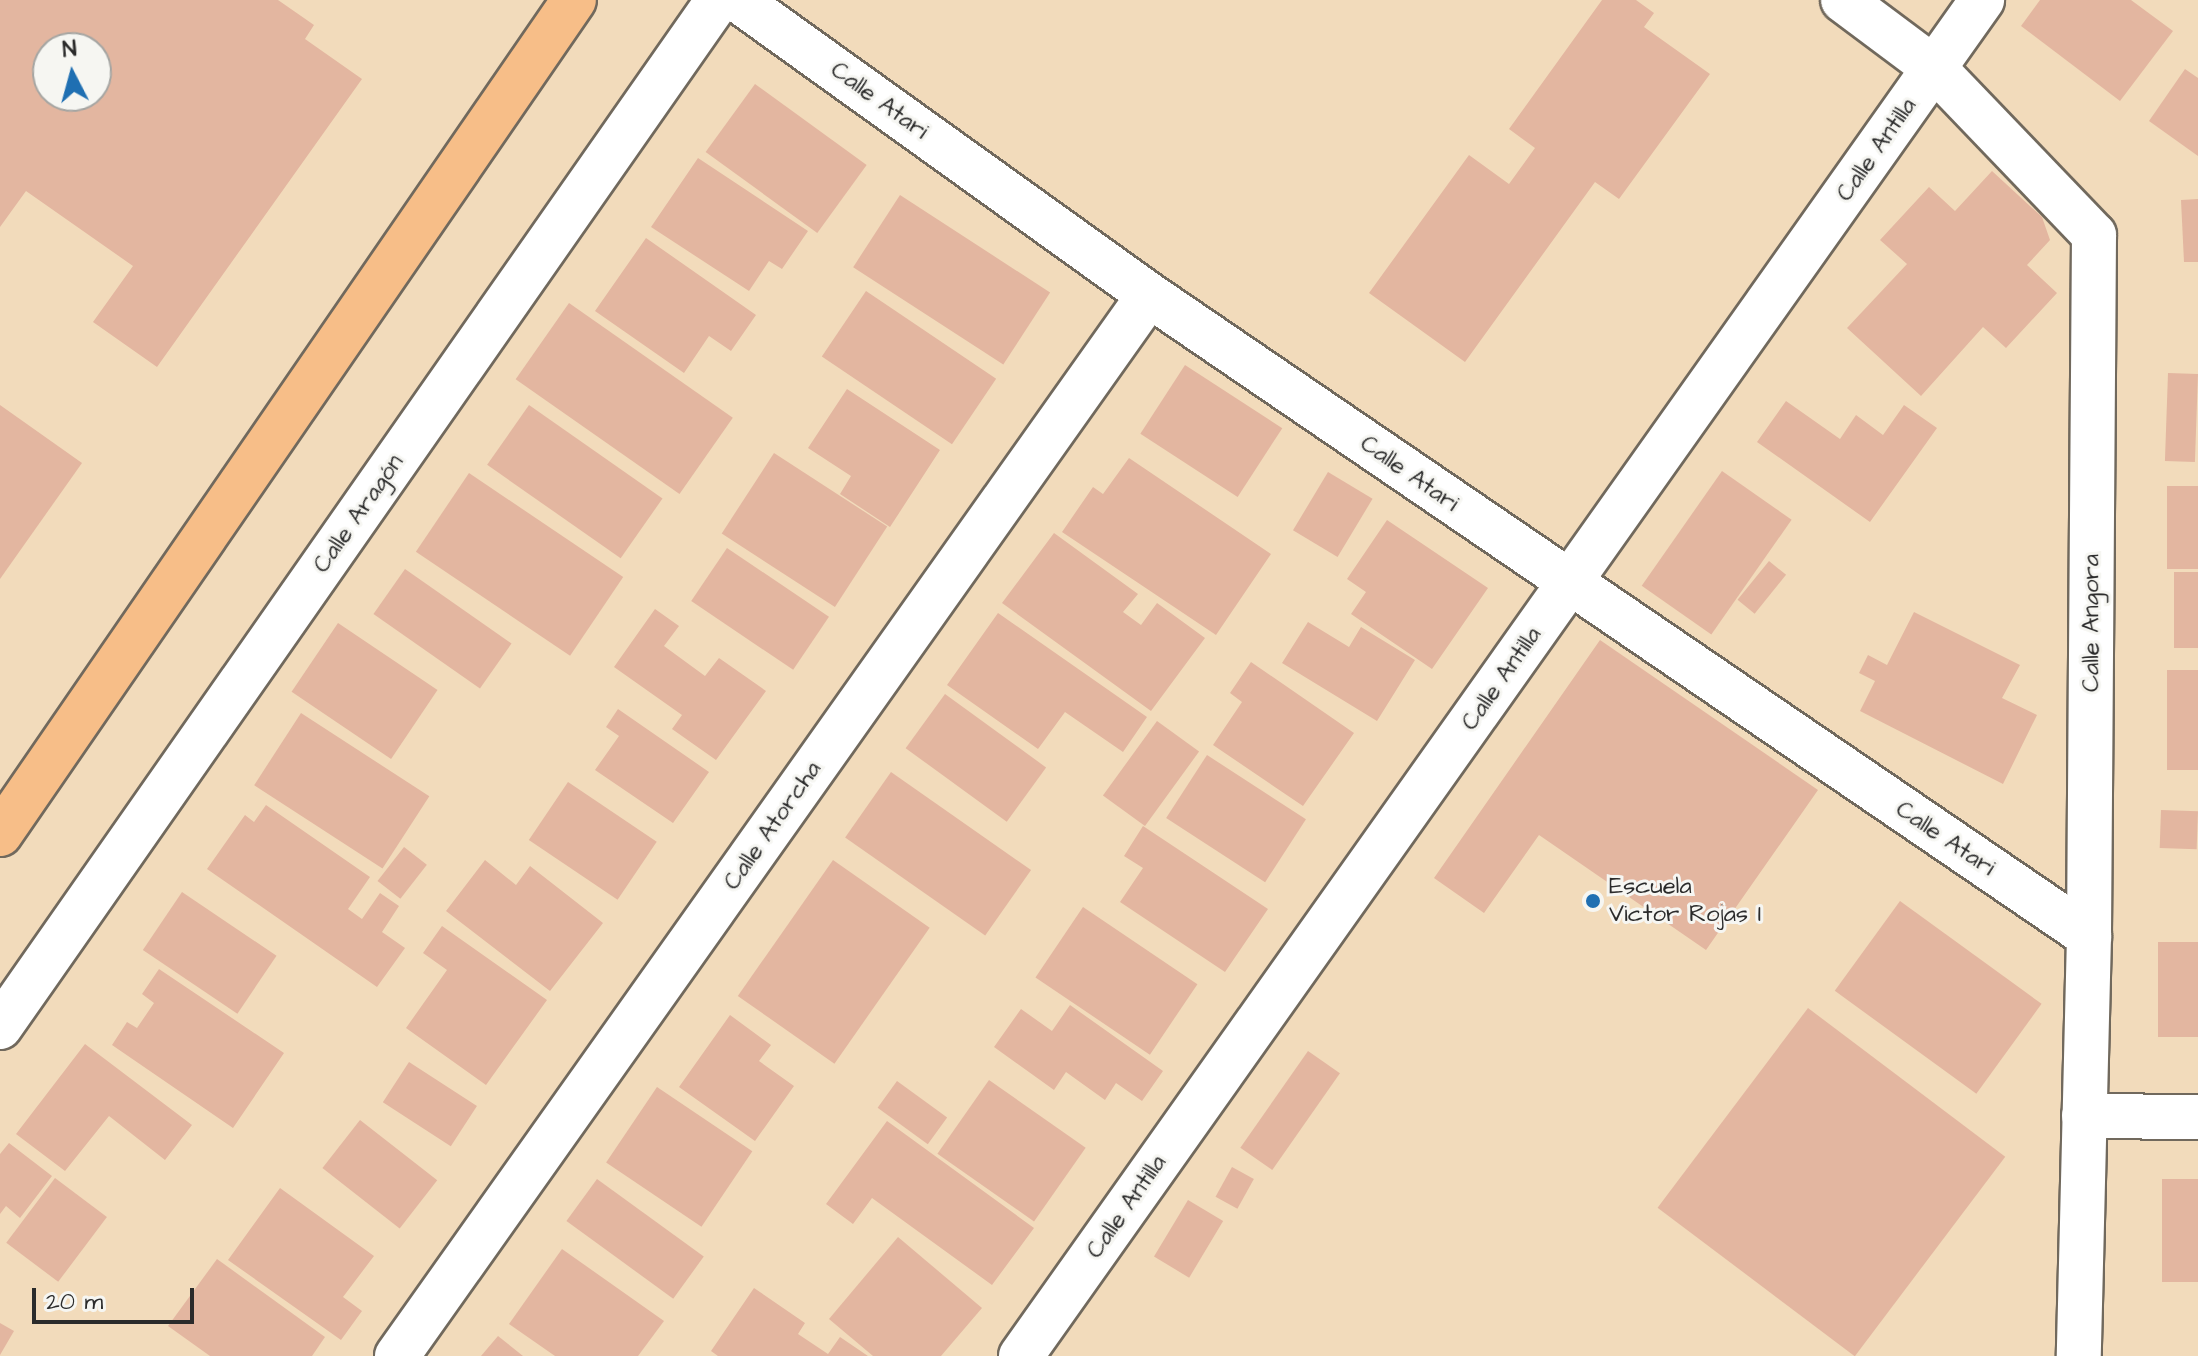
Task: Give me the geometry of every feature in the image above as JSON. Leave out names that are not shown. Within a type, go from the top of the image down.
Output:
[{"type":"main road","points":[[0,834],[574,0]]},
{"type":"street","name":"Calle Aragón","points":[[0,1027],[718,0]]},
{"type":"street","name":"Calle Atari","points":[[738,0],[1149,295],[1569,585],[2089,936]]},
{"type":"street","name":"Calle Angora","points":[[1843,0],[1934,68],[2094,235],[2089,936],[2079,1356]]},
{"type":"street","name":"Calle Antilla","points":[[1021,1356],[1982,0]]},
{"type":"street","name":"Calle Atorcha","points":[[397,1356],[1149,295]]},
{"type":"street","points":[[2084,1116],[2198,1117]]},
{"type":"building","points":[[0,0],[278,0],[314,25],[305,39],[362,79],[157,367],[93,322],[133,266],[26,191],[0,227]]},
{"type":"building","points":[[1602,0],[1636,0],[1654,13],[1644,27],[1710,74],[1619,199],[1595,182],[1465,362],[1369,293],[1469,155],[1509,184],[1535,148],[1509,129]]},
{"type":"building","points":[[2040,0],[2131,0],[2173,31],[2120,101],[2021,26]]},
{"type":"building","points":[[2185,69],[2198,78],[2198,156],[2149,121]]},
{"type":"building","points":[[755,84],[867,165],[817,233],[706,152]]},
{"type":"building","points":[[698,158],[808,231],[782,269],[769,261],[749,291],[651,227]]},
{"type":"building","points":[[1992,171],[2042,217],[2050,240],[2027,265],[2057,293],[2006,348],[1983,327],[1921,396],[1847,328],[1907,264],[1880,240],[1929,187],[1955,211]]},
{"type":"building","points":[[900,195],[1050,292],[1003,365],[853,267]]},
{"type":"building","points":[[2198,199],[2198,262],[2184,262],[2181,200]]},
{"type":"building","points":[[646,238],[756,315],[731,351],[709,336],[684,373],[595,311]]},
{"type":"building","points":[[866,291],[996,379],[952,444],[822,356]]},
{"type":"building","points":[[569,303],[733,418],[679,494],[516,379]]},
{"type":"building","points":[[1185,365],[1282,428],[1238,497],[1140,434]]},
{"type":"building","points":[[2168,373],[2198,374],[2195,462],[2165,461]]},
{"type":"building","points":[[847,389],[940,450],[890,527],[840,494],[851,476],[808,448]]},
{"type":"building","points":[[1786,401],[1840,439],[1856,415],[1883,435],[1904,405],[1937,428],[1870,522],[1757,442]]},
{"type":"building","points":[[0,405],[82,463],[0,579]]},
{"type":"building","points":[[529,405],[663,498],[621,558],[487,465]]},
{"type":"building","points":[[774,453],[887,527],[835,607],[722,534]]},
{"type":"building","points":[[1129,458],[1271,554],[1216,635],[1062,532],[1093,487],[1103,494]]},
{"type":"building","points":[[1722,471],[1792,520],[1711,634],[1642,586]]},
{"type":"building","points":[[1328,472],[1373,499],[1338,557],[1293,530]]},
{"type":"building","points":[[469,473],[623,577],[570,656],[416,552]]},
{"type":"building","points":[[2167,486],[2198,486],[2198,569],[2167,569]]},
{"type":"building","points":[[1387,520],[1488,588],[1432,669],[1351,614],[1366,592],[1347,579]]},
{"type":"building","points":[[1054,533],[1138,594],[1123,612],[1141,625],[1157,603],[1205,638],[1151,711],[1002,603]]},
{"type":"building","points":[[727,548],[829,617],[793,670],[691,601]]},
{"type":"building","points":[[1769,561],[1786,575],[1755,614],[1738,600]]},
{"type":"building","points":[[405,569],[511,644],[480,689],[373,614]]},
{"type":"building","points":[[2174,572],[2198,572],[2198,648],[2174,648]]},
{"type":"building","points":[[655,609],[679,626],[664,646],[705,676],[719,658],[766,691],[716,760],[672,729],[682,715],[614,667]]},
{"type":"building","points":[[1914,612],[2020,665],[2002,698],[2037,715],[2003,784],[1860,711],[1875,681],[1859,673],[1868,655],[1887,665]]},
{"type":"building","points":[[998,613],[1147,717],[1123,752],[1065,712],[1038,749],[947,685]]},
{"type":"building","points":[[1308,622],[1349,647],[1361,627],[1415,660],[1377,721],[1282,663]]},
{"type":"building","points":[[338,623],[437,690],[391,759],[292,692]]},
{"type":"building","points":[[1600,640],[1818,790],[1706,950],[1539,835],[1484,913],[1434,878]]},
{"type":"building","points":[[1251,662],[1354,733],[1303,806],[1213,745],[1242,702],[1230,693]]},
{"type":"building","points":[[2167,670],[2198,670],[2198,770],[2167,770]]},
{"type":"building","points":[[945,694],[1046,767],[1007,822],[906,748]]},
{"type":"building","points":[[618,709],[709,772],[673,823],[595,770],[619,736],[606,727]]},
{"type":"building","points":[[301,713],[429,796],[382,868],[254,785]]},
{"type":"building","points":[[1157,721],[1199,752],[1145,826],[1103,795]]},
{"type":"building","points":[[1207,755],[1306,819],[1265,882],[1166,818]]},
{"type":"building","points":[[891,772],[1031,870],[985,936],[845,838]]},
{"type":"building","points":[[568,782],[657,842],[618,900],[529,840]]},
{"type":"building","points":[[266,805],[370,877],[348,909],[362,919],[380,893],[399,906],[382,932],[405,948],[377,987],[207,869],[245,815],[254,822]]},
{"type":"building","points":[[2161,810],[2198,811],[2197,849],[2160,848]]},
{"type":"building","points":[[1143,826],[1268,909],[1225,972],[1120,902],[1143,868],[1124,856]]},
{"type":"building","points":[[404,847],[427,865],[400,899],[378,881]]},
{"type":"building","points":[[485,860],[516,885],[530,866],[603,923],[550,991],[446,911]]},
{"type":"building","points":[[833,860],[930,928],[834,1064],[738,996]]},
{"type":"building","points":[[182,892],[277,956],[237,1014],[143,950]]},
{"type":"building","points":[[1900,901],[2042,1004],[1976,1094],[1835,991]]},
{"type":"building","points":[[1083,907],[1197,984],[1150,1055],[1035,977]]},
{"type":"building","points":[[442,926],[547,1000],[486,1085],[406,1028],[447,970],[423,953]]},
{"type":"building","points":[[2158,942],[2198,942],[2198,1037],[2158,1037]]},
{"type":"building","points":[[159,969],[284,1053],[233,1128],[112,1045],[127,1022],[137,1028],[154,1003],[142,994]]},
{"type":"building","points":[[1070,1005],[1163,1071],[1142,1101],[1116,1083],[1105,1100],[1066,1072],[1054,1090],[994,1047],[1021,1009],[1052,1031]]},
{"type":"building","points":[[1808,1008],[2005,1157],[1855,1356],[1658,1208]]},
{"type":"building","points":[[730,1015],[771,1045],[759,1061],[794,1086],[755,1141],[679,1087]]},
{"type":"building","points":[[85,1044],[192,1125],[165,1160],[109,1116],[65,1171],[16,1134]]},
{"type":"building","points":[[1308,1051],[1340,1073],[1272,1170],[1240,1148]]},
{"type":"building","points":[[409,1062],[477,1106],[451,1146],[383,1102]]},
{"type":"building","points":[[989,1080],[1086,1148],[1034,1221],[937,1154]]},
{"type":"building","points":[[897,1081],[947,1117],[928,1144],[878,1108]]},
{"type":"building","points":[[657,1087],[752,1151],[701,1227],[606,1162]]},
{"type":"building","points":[[360,1120],[437,1180],[400,1228],[322,1168]]},
{"type":"building","points":[[887,1121],[1034,1228],[992,1285],[872,1198],[853,1224],[826,1204]]},
{"type":"building","points":[[9,1143],[52,1176],[20,1218],[6,1206],[0,1214],[0,1154]]},
{"type":"building","points":[[1232,1167],[1254,1179],[1237,1209],[1216,1197]]},
{"type":"building","points":[[55,1178],[107,1217],[58,1282],[6,1243]]},
{"type":"building","points":[[597,1179],[704,1257],[673,1299],[566,1221]]},
{"type":"building","points":[[2162,1179],[2198,1179],[2198,1282],[2162,1282]]},
{"type":"building","points":[[280,1188],[374,1256],[343,1297],[362,1311],[341,1340],[228,1260]]},
{"type":"building","points":[[1188,1200],[1223,1221],[1189,1278],[1154,1257]]},
{"type":"building","points":[[898,1237],[982,1308],[941,1356],[873,1356],[829,1319]]},
{"type":"building","points":[[562,1249],[664,1321],[638,1356],[555,1356],[509,1324]]},
{"type":"building","points":[[217,1259],[325,1337],[312,1356],[210,1356],[168,1326]]},
{"type":"building","points":[[754,1288],[805,1323],[798,1334],[828,1354],[840,1337],[868,1356],[718,1356],[711,1351]]},
{"type":"building","points":[[0,1323],[14,1331],[0,1355]]},
{"type":"building","points":[[498,1336],[523,1356],[481,1356]]},
{"type":"place","name":"Escuela Victor Rojas I","points":[[1593,901]]}]
